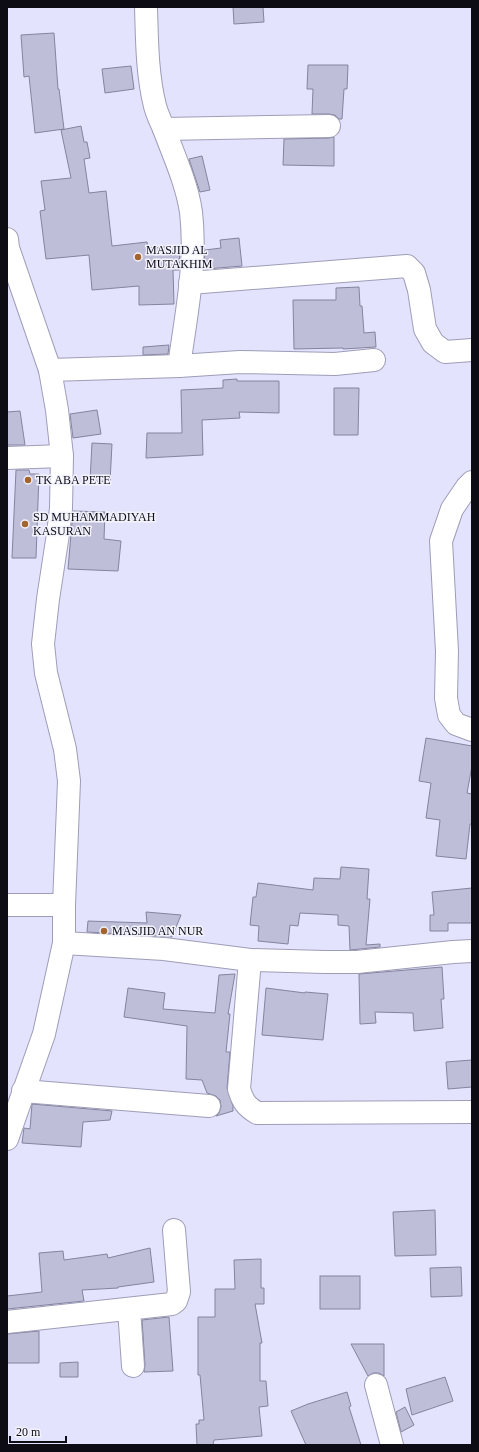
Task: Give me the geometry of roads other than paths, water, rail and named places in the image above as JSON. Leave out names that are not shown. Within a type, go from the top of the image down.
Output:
[{"type":"street","points":[[146,7],[147,46],[155,107],[183,180],[191,212],[192,238],[190,283],[179,366]]},
{"type":"street","points":[[164,129],[329,126]]},
{"type":"street","points":[[7,245],[50,370],[57,410],[62,456],[61,508],[43,644],[46,673],[65,750],[69,781],[64,904],[64,943],[44,1034],[7,1139]]},
{"type":"street","points":[[190,283],[275,278],[407,266],[414,274],[419,290],[425,329],[433,343],[445,352],[472,350]]},
{"type":"street","points":[[50,370],[179,366],[240,362],[335,364],[374,360]]},
{"type":"street","points":[[7,458],[62,456]]},
{"type":"street","points":[[472,482],[452,509],[441,541],[447,651],[446,698],[449,715],[456,724],[472,730]]},
{"type":"street","points":[[7,905],[64,904]]},
{"type":"street","points":[[64,943],[164,949],[250,960],[324,962],[357,962],[472,951]]},
{"type":"street","points":[[250,960],[239,1089],[242,1100],[249,1108],[258,1113],[472,1112]]},
{"type":"street","points":[[23,1090],[209,1106]]},
{"type":"street","points":[[7,1322],[168,1305],[176,1301],[179,1292],[174,1230]]},
{"type":"street","points":[[129,1309],[133,1366]]},
{"type":"street","points":[[376,1385],[392,1445]]},
{"type":"place","name":"MASJID AL MUTAKHIM","points":[[138,257]]},
{"type":"place","name":"TK ABA PETE","points":[[28,480]]},
{"type":"place","name":"SD MUHAMMADIYAH KASURAN","points":[[25,524]]},
{"type":"place","name":"MASJID AN NUR","points":[[104,931]]}]
